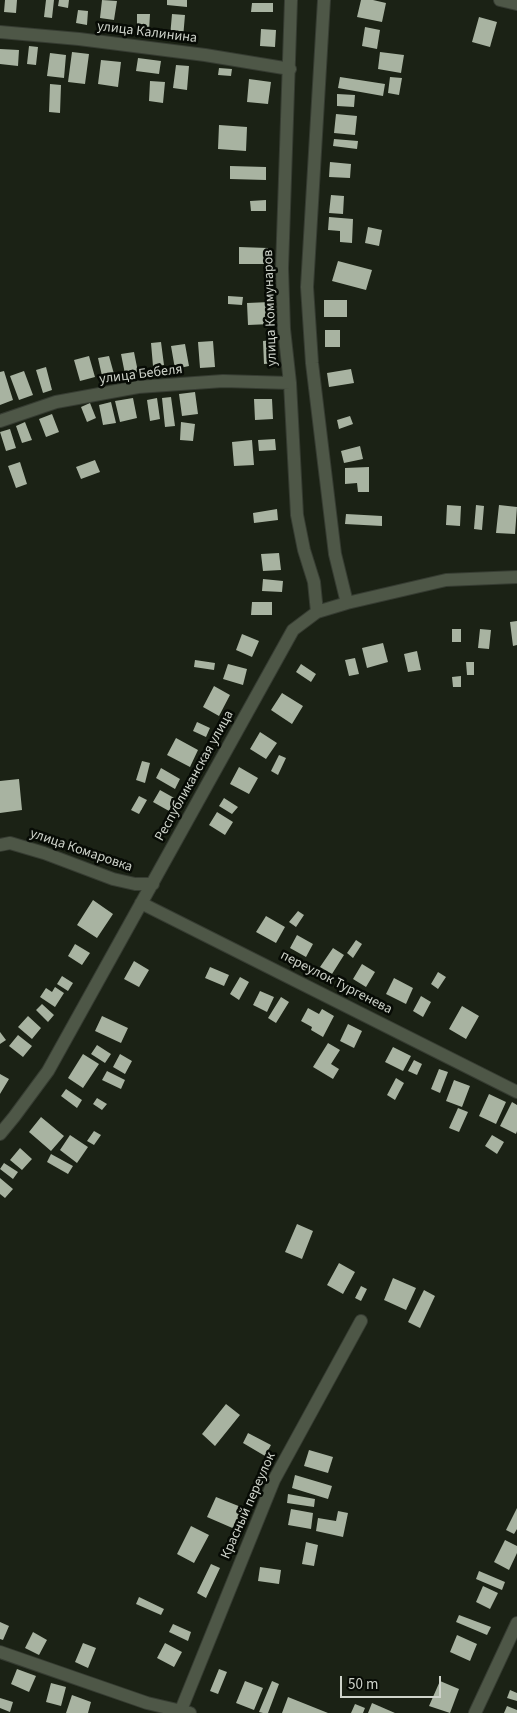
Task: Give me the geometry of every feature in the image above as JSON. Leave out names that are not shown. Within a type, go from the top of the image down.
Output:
[{"type":"street","name":"улица Коммунаров","points":[[291,0],[282,268],[284,329],[290,383],[296,515],[314,582],[317,612]]},
{"type":"street","points":[[324,0],[307,287],[312,363],[335,554],[347,603]]},
{"type":"street","points":[[500,0],[517,4]]},
{"type":"street","name":"улица Калинина","points":[[0,32],[79,39],[290,68]]},
{"type":"street","name":"улица Бебеля","points":[[0,420],[56,402],[138,387],[223,381],[290,383]]},
{"type":"street","name":"Республиканская улица","points":[[0,1134],[48,1071],[293,630],[317,612],[347,603],[446,580],[517,577]]},
{"type":"street","name":"улица Комаровка","points":[[0,846],[10,843],[44,853],[121,881],[135,884],[153,884]]},
{"type":"street","name":"переулок Тургенева","points":[[141,903],[517,1092]]},
{"type":"street","name":"Красный переулок","points":[[0,1652],[147,1703],[186,1711],[274,1480],[361,1321]]},
{"type":"street","points":[[475,1713],[517,1623]]},
{"type":"building","points":[[5,0],[17,0],[16,13],[4,12]]},
{"type":"building","points":[[46,0],[54,0],[52,18],[44,17]]},
{"type":"building","points":[[59,0],[69,0],[68,8],[58,6]]},
{"type":"building","points":[[102,0],[117,1],[114,20],[100,18]]},
{"type":"building","points":[[167,0],[187,0],[187,7],[167,5]]},
{"type":"building","points":[[361,0],[386,3],[382,22],[357,17]]},
{"type":"building","points":[[252,3],[273,3],[273,12],[251,12]]},
{"type":"building","points":[[78,10],[88,11],[87,25],[76,23]]},
{"type":"building","points":[[137,14],[150,14],[149,31],[137,31]]},
{"type":"building","points":[[172,14],[185,15],[183,38],[170,37]]},
{"type":"building","points":[[479,17],[497,22],[490,47],[472,42]]},
{"type":"building","points":[[365,27],[380,30],[377,49],[362,46]]},
{"type":"building","points":[[261,29],[276,30],[275,47],[260,46]]},
{"type":"building","points":[[29,46],[38,47],[36,65],[27,64]]},
{"type":"building","points":[[0,49],[19,50],[18,66],[0,64]]},
{"type":"building","points":[[72,52],[89,54],[85,84],[68,82]]},
{"type":"building","points":[[380,52],[404,55],[401,73],[378,69]]},
{"type":"building","points":[[50,53],[66,55],[64,78],[47,76]]},
{"type":"building","points":[[138,58],[161,61],[159,74],[136,71]]},
{"type":"building","points":[[101,60],[121,62],[118,87],[98,84]]},
{"type":"building","points":[[176,65],[189,66],[187,90],[173,88]]},
{"type":"building","points":[[219,68],[232,69],[231,76],[218,75]]},
{"type":"building","points":[[340,77],[385,84],[383,96],[338,88]]},
{"type":"building","points":[[390,77],[402,78],[399,95],[388,93]]},
{"type":"building","points":[[249,79],[271,82],[268,104],[247,102]]},
{"type":"building","points":[[150,81],[165,82],[163,103],[149,101]]},
{"type":"building","points":[[50,84],[61,85],[60,113],[49,112]]},
{"type":"building","points":[[337,94],[355,95],[354,107],[337,106]]},
{"type":"building","points":[[336,114],[357,116],[355,135],[334,133]]},
{"type":"building","points":[[219,125],[247,127],[246,151],[218,149]]},
{"type":"building","points":[[334,139],[358,141],[357,149],[333,146]]},
{"type":"building","points":[[330,162],[351,164],[350,178],[329,177]]},
{"type":"building","points":[[230,166],[266,167],[266,180],[230,179]]},
{"type":"building","points":[[331,195],[344,196],[343,214],[329,213]]},
{"type":"building","points":[[266,200],[266,211],[251,211],[250,201]]},
{"type":"building","points":[[329,217],[353,219],[352,243],[340,242],[340,231],[328,230]]},
{"type":"building","points":[[368,227],[382,230],[379,246],[365,243]]},
{"type":"building","points":[[239,247],[268,248],[268,264],[239,264]]},
{"type":"building","points":[[338,261],[372,270],[366,290],[332,281]]},
{"type":"building","points":[[228,296],[243,297],[242,305],[228,304]]},
{"type":"building","points":[[324,300],[347,300],[347,317],[324,317]]},
{"type":"building","points":[[270,302],[271,324],[248,325],[247,303]]},
{"type":"building","points":[[325,330],[340,330],[340,347],[325,347]]},
{"type":"building","points":[[274,340],[275,363],[264,364],[263,341]]},
{"type":"building","points":[[213,341],[215,367],[200,368],[198,342]]},
{"type":"building","points":[[161,342],[164,365],[153,366],[151,343]]},
{"type":"building","points":[[185,344],[189,366],[175,369],[171,346]]},
{"type":"building","points":[[134,352],[138,372],[125,374],[121,354]]},
{"type":"building","points":[[89,356],[95,377],[80,381],[74,360]]},
{"type":"building","points":[[109,356],[114,374],[102,376],[98,358]]},
{"type":"building","points":[[46,367],[52,390],[43,393],[36,370]]},
{"type":"building","points":[[351,369],[354,383],[329,387],[327,373]]},
{"type":"building","points":[[4,371],[13,400],[0,405],[0,372]]},
{"type":"building","points":[[24,371],[33,395],[19,400],[10,376]]},
{"type":"building","points":[[195,392],[198,414],[182,416],[179,394]]},
{"type":"building","points":[[171,397],[175,426],[165,427],[162,398]]},
{"type":"building","points":[[133,398],[137,418],[120,422],[115,401]]},
{"type":"building","points":[[157,398],[160,419],[150,421],[147,400]]},
{"type":"building","points":[[254,399],[272,399],[273,419],[255,420]]},
{"type":"building","points":[[111,402],[116,423],[103,425],[99,405]]},
{"type":"building","points":[[90,403],[96,418],[87,422],[81,407]]},
{"type":"building","points":[[52,414],[59,432],[46,437],[39,419]]},
{"type":"building","points":[[350,416],[353,424],[339,429],[337,420]]},
{"type":"building","points":[[25,422],[32,440],[22,443],[16,426]]},
{"type":"building","points":[[181,422],[195,424],[193,441],[180,440]]},
{"type":"building","points":[[10,429],[16,448],[6,451],[0,432]]},
{"type":"building","points":[[275,439],[276,450],[259,451],[258,440]]},
{"type":"building","points":[[252,440],[254,465],[234,466],[232,442]]},
{"type":"building","points":[[360,446],[363,459],[344,463],[341,451]]},
{"type":"building","points":[[95,460],[100,472],[81,479],[76,467]]},
{"type":"building","points":[[20,462],[27,484],[16,488],[8,466]]},
{"type":"building","points":[[369,467],[369,492],[358,492],[357,483],[345,484],[345,468]]},
{"type":"building","points":[[447,505],[461,506],[460,526],[446,525]]},
{"type":"building","points":[[476,505],[484,506],[482,530],[474,529]]},
{"type":"building","points":[[499,505],[517,507],[515,534],[496,533]]},
{"type":"building","points":[[277,509],[278,520],[254,523],[253,513]]},
{"type":"building","points":[[346,514],[382,516],[382,526],[345,524]]},
{"type":"building","points":[[279,553],[281,570],[263,571],[261,554]]},
{"type":"building","points":[[263,579],[283,581],[282,592],[262,591]]},
{"type":"building","points":[[252,602],[272,602],[272,615],[251,615]]},
{"type":"building","points":[[517,621],[517,645],[513,646],[510,622]]},
{"type":"building","points":[[452,629],[461,629],[461,642],[452,642]]},
{"type":"building","points":[[480,629],[491,630],[489,649],[478,648]]},
{"type":"building","points":[[242,634],[259,641],[252,657],[236,650]]},
{"type":"building","points":[[383,643],[388,662],[367,668],[362,648]]},
{"type":"building","points":[[417,651],[421,670],[408,672],[404,654]]},
{"type":"building","points":[[355,658],[359,674],[349,676],[345,660]]},
{"type":"building","points":[[195,660],[215,663],[214,670],[194,667]]},
{"type":"building","points":[[466,662],[474,662],[474,675],[467,675]]},
{"type":"building","points":[[228,664],[247,669],[243,685],[223,679]]},
{"type":"building","points":[[301,664],[316,674],[311,682],[296,672]]},
{"type":"building","points":[[461,676],[461,687],[453,687],[452,677]]},
{"type":"building","points":[[214,686],[230,695],[219,716],[203,707]]},
{"type":"building","points":[[282,693],[303,706],[292,724],[271,710]]},
{"type":"building","points":[[197,722],[210,728],[206,737],[193,731]]},
{"type":"building","points":[[260,732],[277,743],[266,759],[250,749]]},
{"type":"building","points":[[176,738],[198,750],[190,767],[167,755]]},
{"type":"building","points":[[279,755],[286,758],[278,775],[271,771]]},
{"type":"building","points":[[142,761],[150,763],[145,783],[136,780]]},
{"type":"building","points":[[239,767],[258,778],[249,794],[230,784]]},
{"type":"building","points":[[161,768],[180,779],[175,789],[156,778]]},
{"type":"building","points":[[19,779],[22,810],[0,813],[0,781]]},
{"type":"building","points":[[160,790],[176,799],[169,811],[153,802]]},
{"type":"building","points":[[139,796],[147,800],[139,814],[131,810]]},
{"type":"building","points":[[224,798],[238,807],[232,814],[219,806]]},
{"type":"building","points":[[217,812],[233,822],[225,835],[209,825]]},
{"type":"building","points":[[93,900],[113,914],[97,938],[77,925]]},
{"type":"building","points":[[298,911],[304,915],[296,927],[289,922]]},
{"type":"building","points":[[266,916],[285,927],[276,943],[256,932]]},
{"type":"building","points":[[297,935],[313,944],[306,957],[290,948]]},
{"type":"building","points":[[356,940],[362,944],[353,958],[347,953]]},
{"type":"building","points":[[75,944],[90,953],[82,965],[68,956]]},
{"type":"building","points":[[333,948],[344,955],[332,974],[320,967]]},
{"type":"building","points":[[134,961],[149,970],[139,987],[124,979]]},
{"type":"building","points":[[362,964],[375,972],[366,987],[353,979]]},
{"type":"building","points":[[210,967],[229,975],[224,986],[205,978]]},
{"type":"building","points":[[438,972],[446,977],[438,989],[431,984]]},
{"type":"building","points":[[62,976],[73,983],[68,991],[57,984]]},
{"type":"building","points":[[240,977],[249,982],[239,1000],[230,994]]},
{"type":"building","points":[[394,978],[413,988],[406,1004],[386,994]]},
{"type":"building","points":[[55,987],[64,993],[55,1007],[40,997],[46,988],[52,992]]},
{"type":"building","points":[[260,991],[274,997],[267,1012],[253,1005]]},
{"type":"building","points":[[421,996],[431,1002],[423,1017],[413,1011]]},
{"type":"building","points":[[281,997],[289,1002],[276,1023],[268,1018]]},
{"type":"building","points":[[42,1004],[54,1015],[48,1022],[36,1010]]},
{"type":"building","points":[[462,1006],[479,1016],[466,1039],[449,1029]]},
{"type":"building","points":[[308,1008],[319,1014],[322,1009],[334,1016],[323,1037],[311,1030],[312,1027],[301,1021]]},
{"type":"building","points":[[28,1016],[41,1028],[32,1039],[18,1027]]},
{"type":"building","points":[[102,1016],[128,1028],[121,1043],[95,1031]]},
{"type":"building","points":[[348,1024],[362,1031],[354,1048],[340,1041]]},
{"type":"building","points":[[0,1032],[6,1040],[0,1044]]},
{"type":"building","points":[[18,1035],[32,1046],[23,1057],[9,1046]]},
{"type":"building","points":[[328,1043],[340,1050],[331,1064],[339,1069],[333,1079],[313,1067]]},
{"type":"building","points":[[97,1045],[111,1054],[105,1063],[91,1054]]},
{"type":"building","points":[[393,1047],[411,1056],[403,1071],[385,1062]]},
{"type":"building","points":[[83,1054],[99,1064],[83,1088],[68,1078]]},
{"type":"building","points":[[120,1054],[132,1061],[125,1074],[113,1067]]},
{"type":"building","points":[[414,1060],[422,1064],[417,1075],[408,1071]]},
{"type":"building","points":[[439,1069],[448,1072],[440,1093],[431,1089]]},
{"type":"building","points":[[107,1071],[125,1080],[121,1089],[102,1080]]},
{"type":"building","points":[[0,1074],[9,1079],[0,1094]]},
{"type":"building","points":[[396,1078],[404,1083],[395,1100],[387,1095]]},
{"type":"building","points":[[454,1080],[470,1086],[462,1107],[446,1101]]},
{"type":"building","points":[[66,1089],[82,1100],[77,1108],[61,1096]]},
{"type":"building","points":[[489,1094],[506,1102],[496,1124],[479,1116]]},
{"type":"building","points":[[97,1098],[107,1104],[102,1110],[93,1104]]},
{"type":"building","points":[[512,1102],[517,1105],[516,1134],[500,1126]]},
{"type":"building","points":[[458,1108],[468,1112],[459,1132],[449,1128]]},
{"type":"building","points":[[41,1117],[64,1136],[51,1151],[29,1132]]},
{"type":"building","points":[[94,1131],[101,1135],[94,1145],[87,1141]]},
{"type":"building","points":[[70,1135],[88,1147],[77,1163],[60,1150]]},
{"type":"building","points":[[492,1135],[504,1142],[497,1154],[485,1146]]},
{"type":"building","points":[[20,1148],[32,1159],[22,1170],[10,1160]]},
{"type":"building","points":[[51,1154],[73,1166],[68,1174],[47,1162]]},
{"type":"building","points":[[4,1163],[18,1172],[13,1179],[0,1169]]},
{"type":"building","points":[[0,1178],[13,1189],[5,1198],[0,1194]]},
{"type":"building","points":[[297,1224],[313,1231],[302,1259],[285,1252]]},
{"type":"building","points":[[339,1263],[355,1272],[343,1294],[327,1285]]},
{"type":"building","points":[[393,1278],[416,1288],[406,1310],[384,1300]]},
{"type":"building","points":[[361,1286],[367,1289],[361,1301],[355,1298]]},
{"type":"building","points":[[424,1290],[435,1296],[420,1328],[408,1322]]},
{"type":"building","points":[[226,1404],[240,1415],[215,1446],[202,1434]]},
{"type":"building","points":[[248,1433],[271,1445],[265,1456],[243,1443]]},
{"type":"building","points":[[309,1450],[333,1457],[328,1473],[304,1466]]},
{"type":"building","points":[[295,1475],[332,1486],[328,1499],[292,1488]]},
{"type":"building","points":[[288,1494],[315,1499],[314,1507],[287,1503]]},
{"type":"building","points":[[216,1497],[246,1509],[237,1530],[207,1517]]},
{"type":"building","points":[[517,1508],[517,1529],[514,1534],[506,1530]]},
{"type":"building","points":[[291,1509],[313,1513],[311,1529],[288,1525]]},
{"type":"building","points":[[338,1511],[348,1513],[343,1537],[316,1531],[318,1518],[336,1521]]},
{"type":"building","points":[[191,1526],[209,1535],[194,1563],[177,1554]]},
{"type":"building","points":[[505,1540],[517,1546],[517,1553],[509,1570],[494,1562]]},
{"type":"building","points":[[306,1542],[318,1545],[314,1566],[302,1564]]},
{"type":"building","points":[[211,1564],[220,1568],[206,1598],[197,1593]]},
{"type":"building","points":[[260,1567],[281,1570],[279,1584],[258,1581]]},
{"type":"building","points":[[479,1571],[505,1582],[502,1590],[476,1579]]},
{"type":"building","points":[[483,1586],[498,1593],[490,1609],[476,1602]]},
{"type":"building","points":[[139,1597],[164,1609],[161,1615],[136,1604]]},
{"type":"building","points":[[459,1615],[491,1627],[487,1635],[456,1622]]},
{"type":"building","points":[[0,1622],[9,1626],[3,1640],[0,1639]]},
{"type":"building","points":[[173,1624],[191,1632],[188,1641],[169,1632]]},
{"type":"building","points":[[33,1632],[47,1640],[39,1655],[25,1648]]},
{"type":"building","points":[[457,1635],[477,1644],[470,1661],[450,1652]]},
{"type":"building","points":[[83,1643],[96,1648],[88,1668],[75,1662]]},
{"type":"building","points":[[165,1643],[182,1652],[174,1667],[157,1658]]},
{"type":"building","points":[[17,1669],[36,1676],[29,1692],[11,1684]]},
{"type":"building","points":[[219,1669],[227,1672],[218,1694],[210,1691]]},
{"type":"building","points":[[245,1681],[263,1688],[254,1710],[236,1703]]},
{"type":"building","points":[[272,1681],[279,1684],[268,1713],[259,1712]]},
{"type":"building","points":[[440,1681],[459,1689],[450,1713],[429,1706]]},
{"type":"building","points":[[51,1683],[66,1687],[61,1706],[46,1702]]},
{"type":"building","points":[[510,1690],[517,1693],[517,1701],[507,1698]]},
{"type":"building","points":[[72,1695],[91,1702],[88,1713],[66,1713]]},
{"type":"building","points":[[288,1697],[328,1713],[282,1713]]},
{"type":"building","points":[[0,1698],[13,1702],[10,1712],[0,1708]]},
{"type":"building","points":[[372,1703],[395,1713],[368,1713]]},
{"type":"building","points":[[355,1704],[365,1708],[363,1713],[351,1713]]},
{"type":"building","points":[[507,1706],[517,1710],[517,1713],[504,1713]]}]
